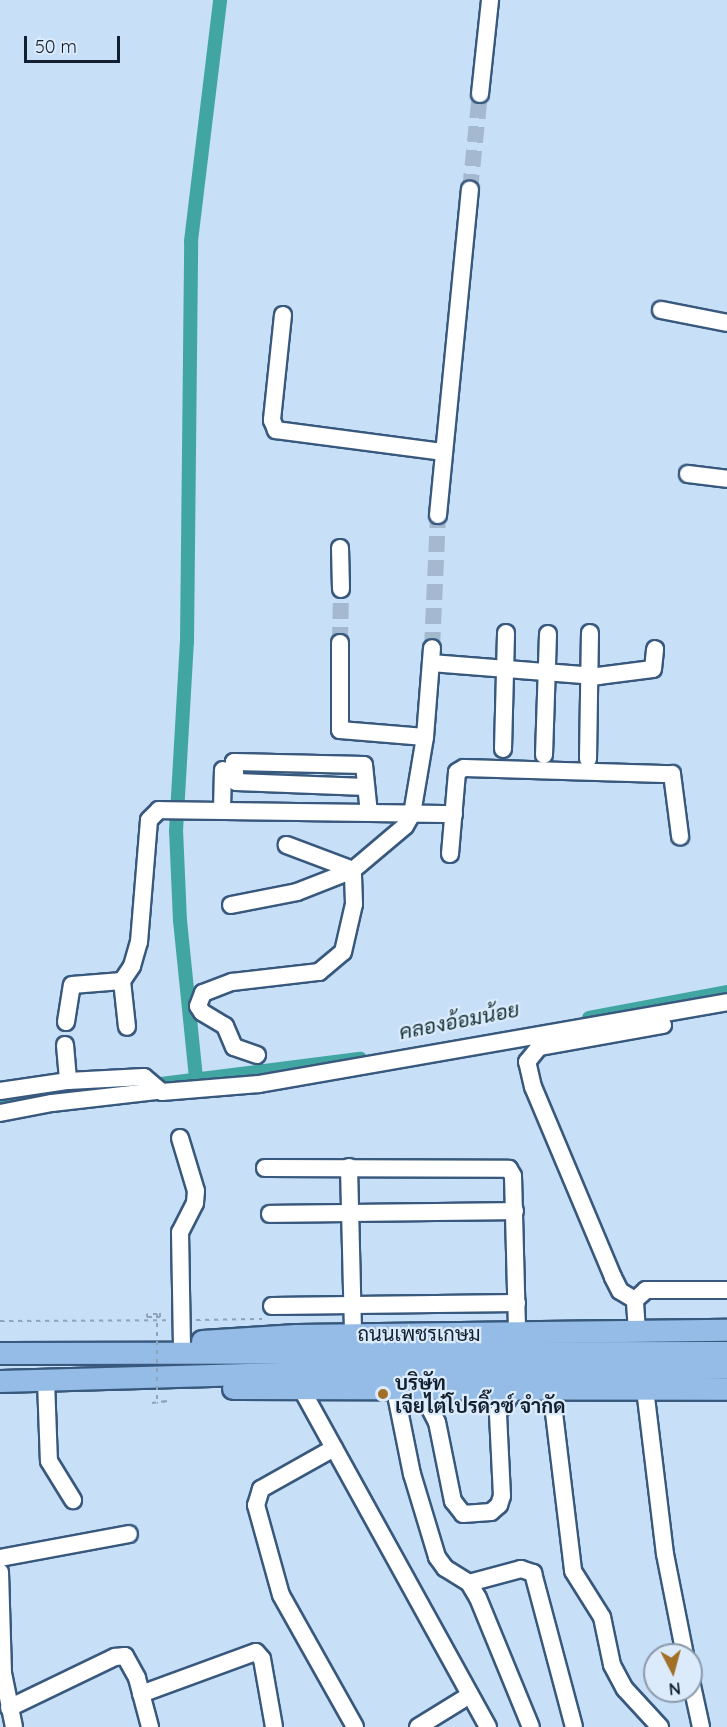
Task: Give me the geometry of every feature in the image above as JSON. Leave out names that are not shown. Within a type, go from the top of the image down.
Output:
[{"type":"main road","name":"ถนนเพชรเกษม","points":[[112,1353],[182,1343],[353,1334],[727,1330]]},
{"type":"main road","name":"ถนนเพชรเกษม","points":[[0,1353],[727,1352]]},
{"type":"main road","name":"ถนนเพชรเกษม","points":[[0,1382],[327,1372],[727,1368]]},
{"type":"main road","name":"ถนนเพชรเกษม","points":[[113,1380],[302,1390],[727,1389]]},
{"type":"street","points":[[480,94],[490,0]]},
{"type":"street","points":[[438,515],[470,190]]},
{"type":"street","points":[[661,310],[727,323]]},
{"type":"street","points":[[283,315],[272,420],[276,430],[444,452]]},
{"type":"street","points":[[688,474],[727,480]]},
{"type":"street","points":[[340,548],[341,589]]},
{"type":"street","points":[[503,748],[506,633]]},
{"type":"street","points":[[588,759],[590,633]]},
{"type":"street","points":[[544,754],[548,634]]},
{"type":"street","points":[[340,643],[340,730],[425,737]]},
{"type":"street","points":[[231,905],[297,892],[353,870],[405,826],[412,814],[425,737],[432,656],[505,668],[589,676],[653,669],[657,665],[655,649]]},
{"type":"street","points":[[366,787],[236,782],[234,762],[364,765],[369,813]]},
{"type":"street","points":[[450,854],[457,772],[464,768],[665,772],[674,779],[680,836]]},
{"type":"street","points":[[222,810],[223,770]]},
{"type":"street","points":[[127,1027],[122,981],[135,958],[149,820],[159,810],[454,814]]},
{"type":"street","points":[[287,845],[353,870]]},
{"type":"street","points":[[257,1054],[234,1047],[225,1026],[202,1012],[198,1006],[203,993],[232,982],[319,972],[336,962],[350,934],[354,904],[353,870]]},
{"type":"street","points":[[66,1022],[72,985],[122,981]]},
{"type":"street","points":[[0,1091],[68,1081],[154,1086],[259,1084],[727,1002]]},
{"type":"street","points":[[635,1300],[620,1292],[616,1284],[533,1087],[527,1062],[539,1047],[690,1020]]},
{"type":"street","points":[[65,1044],[68,1081]]},
{"type":"street","points":[[0,1113],[154,1086]]},
{"type":"street","points":[[180,1138],[196,1191],[195,1203],[180,1232],[182,1343]]},
{"type":"street","points":[[350,1167],[353,1334]]},
{"type":"street","points":[[265,1168],[501,1167],[513,1176],[517,1332]]},
{"type":"street","points":[[270,1214],[515,1211]]},
{"type":"street","points":[[635,1300],[646,1290],[727,1290]]},
{"type":"street","points":[[635,1300],[637,1331]]},
{"type":"street","points":[[272,1306],[517,1303]]},
{"type":"street","points":[[46,1381],[50,1461],[74,1500]]},
{"type":"street","points":[[420,1389],[437,1422],[453,1501],[463,1514],[491,1512],[499,1505],[502,1496],[498,1413],[516,1388]]},
{"type":"street","points":[[551,1389],[573,1571],[602,1617],[612,1665],[626,1689],[660,1727]]},
{"type":"street","points":[[645,1389],[664,1554],[683,1643]]},
{"type":"street","points":[[302,1390],[488,1727]]},
{"type":"street","points":[[395,1390],[412,1474],[437,1557],[445,1568],[469,1583],[531,1727]]},
{"type":"street","points":[[334,1448],[261,1489],[256,1505],[280,1595],[355,1727]]},
{"type":"street","points":[[0,1558],[129,1534]]},
{"type":"street","points":[[469,1583],[521,1569],[533,1573],[574,1727]]},
{"type":"street","points":[[0,1572],[5,1703],[14,1727]]},
{"type":"street","points":[[141,1694],[256,1652],[262,1659],[274,1727]]},
{"type":"street","points":[[5,1703],[115,1657],[125,1656],[131,1662],[150,1727]]},
{"type":"street","points":[[418,1727],[470,1695]]},
{"type":"street","points":[[696,1703],[701,1727]]},
{"type":"path","points":[[152,1403],[167,1403],[157,1403],[157,1325],[157,1314],[147,1314],[147,1317],[154,1317],[160,1317],[160,1311]]},
{"type":"path","points":[[0,1321],[181,1320]]},
{"type":"waterway","points":[[196,1078],[180,921],[176,831],[187,642],[191,241],[220,0]]},
{"type":"waterway","name":"คลองอ้อมน้อย","points":[[589,1018],[727,992]]},
{"type":"waterway","name":"คลองอ้อมน้อย","points":[[153,1085],[360,1059]]},
{"type":"waterway","points":[[0,1105],[16,1098],[62,1094]]},
{"type":"tunnel","points":[[470,190],[480,94]]},
{"type":"tunnel","points":[[432,648],[438,515]]},
{"type":"tunnel","points":[[340,643],[341,589]]},
{"type":"place","name":"บริษัท เจียไต๋โปรดิ๊วซ์ จำกัด","points":[[383,1394]]}]
